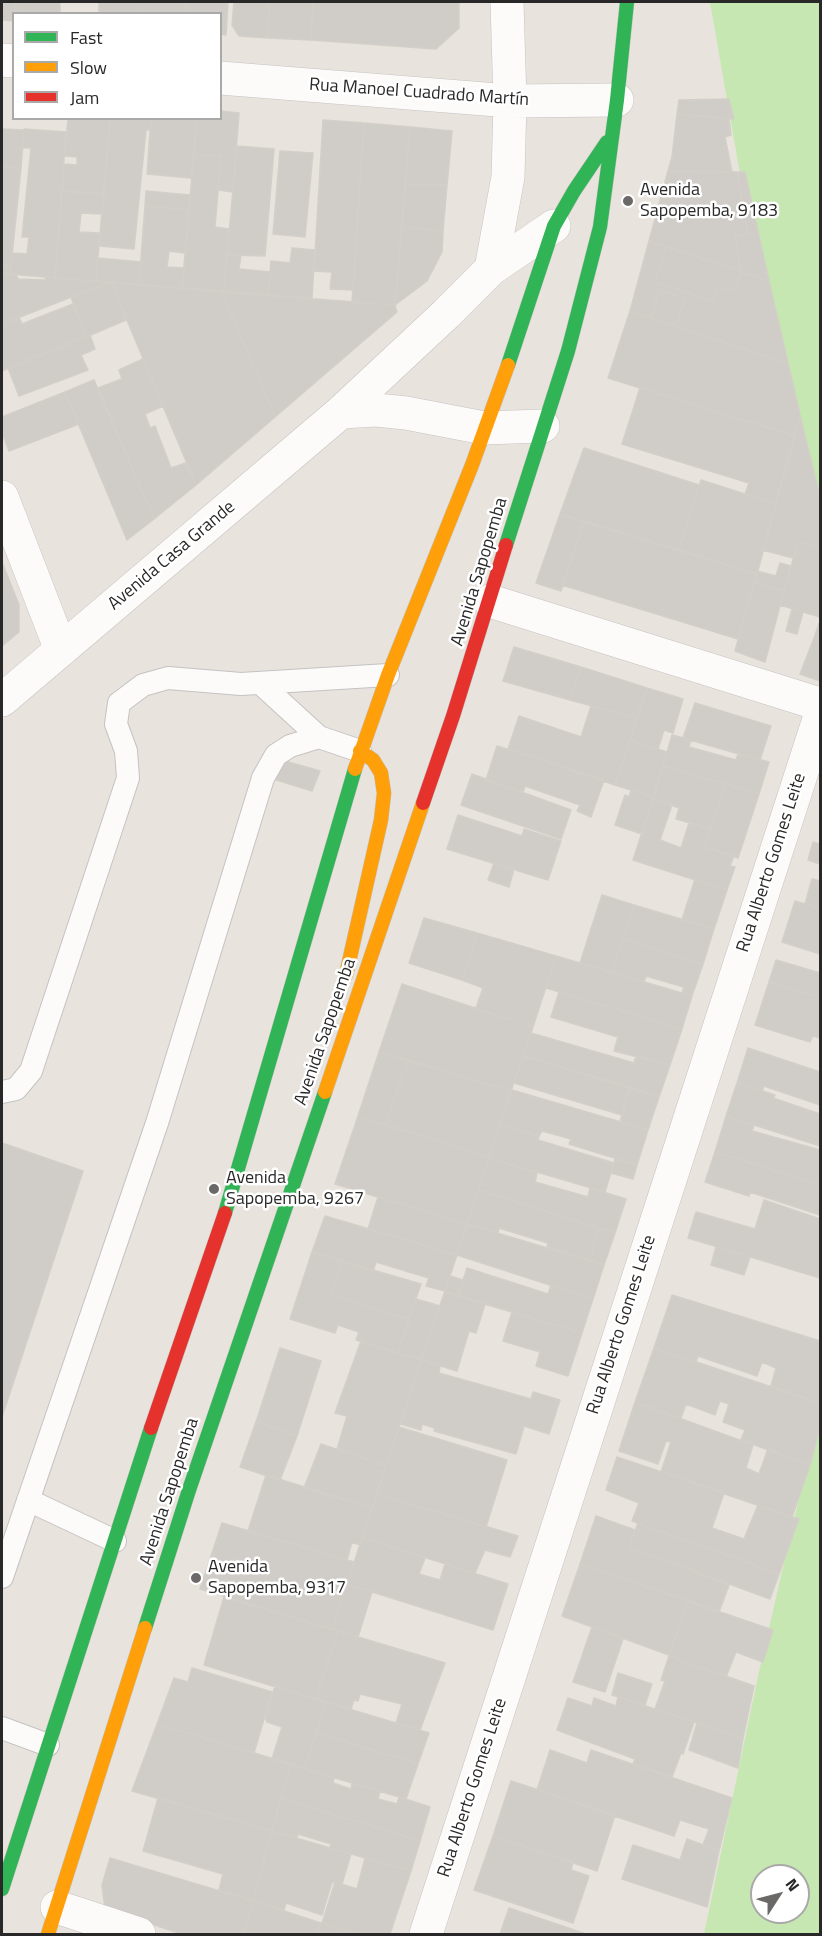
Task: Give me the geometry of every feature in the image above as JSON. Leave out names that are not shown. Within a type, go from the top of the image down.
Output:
[{"type":"main road","name":"Avenida Sapopemba","points":[[52,1921],[189,1490],[453,716],[568,351],[600,227],[613,135],[627,2]]},
{"type":"main road","name":"Avenida Sapopemba","points":[[2,1888],[115,1541],[231,1197],[360,751],[472,465],[554,226],[574,191],[613,135]]},
{"type":"main road","points":[[332,1072],[347,971],[381,820],[384,793],[381,773],[373,760],[360,751]]},
{"type":"street","points":[[491,269],[508,177],[510,101],[507,2]]},
{"type":"street","name":"Rua Manoel Cuadrado Martín","points":[[222,78],[510,101],[617,100]]},
{"type":"street","name":"Avenida Casa Grande","points":[[2,700],[341,412],[491,269],[554,226]]},
{"type":"street","points":[[341,412],[376,410],[406,413],[484,428],[543,426]]},
{"type":"street","points":[[2,497],[62,650]]},
{"type":"street","points":[[490,601],[813,702],[820,707],[820,710]]},
{"type":"street","name":"Rua Alberto Gomes Leite","points":[[426,1935],[820,716]]},
{"type":"street","points":[[52,1921],[139,1935]]},
{"type":"lane","points":[[2,1092],[16,1089],[31,1071],[128,778],[126,751],[116,724],[119,703],[142,685],[168,678],[241,684],[388,675]]},
{"type":"lane","points":[[260,682],[319,737],[360,751]]},
{"type":"lane","points":[[2,1577],[157,1123],[263,778],[276,755],[291,746],[319,737]]},
{"type":"lane","points":[[28,1500],[115,1541]]},
{"type":"lane","points":[[2,1728],[48,1745]]},
{"type":"green space","points":[[710,2],[820,2],[820,541],[743,191]]},
{"type":"green space","points":[[820,1407],[820,1934],[704,1934],[760,1667]]},
{"type":"building","points":[[2,2],[16,2],[15,12],[12,12],[12,21],[2,20]]},
{"type":"building","points":[[16,2],[60,2],[60,12],[16,12]]},
{"type":"building","points":[[99,2],[144,2],[143,12],[99,12]]},
{"type":"building","points":[[144,2],[186,2],[185,12],[143,12]]},
{"type":"building","points":[[186,2],[228,2],[226,35],[222,34],[222,12],[185,12]]},
{"type":"building","points":[[234,2],[269,2],[268,38],[239,36],[232,25]]},
{"type":"building","points":[[269,2],[313,2],[311,40],[268,38]]},
{"type":"building","points":[[313,2],[459,2],[459,28],[436,49],[311,40]]},
{"type":"building","points":[[729,99],[734,119],[677,114],[679,100]]},
{"type":"building","points":[[222,111],[239,113],[233,192],[218,190],[221,156],[194,154],[197,120],[222,120]]},
{"type":"building","points":[[677,114],[729,119],[731,135],[725,137],[732,172],[668,171]]},
{"type":"building","points":[[68,120],[110,120],[104,194],[62,191],[64,164],[77,165],[77,157],[65,156]]},
{"type":"building","points":[[110,120],[151,120],[150,130],[146,130],[134,249],[99,246]]},
{"type":"building","points":[[151,120],[197,120],[191,178],[147,174]]},
{"type":"building","points":[[323,120],[364,123],[353,290],[330,289],[332,272],[314,271]]},
{"type":"building","points":[[364,123],[410,127],[395,305],[352,302]]},
{"type":"building","points":[[410,127],[452,131],[447,185],[405,185]]},
{"type":"building","points":[[2,129],[24,130],[21,168],[2,167]]},
{"type":"building","points":[[24,129],[66,132],[55,278],[10,274],[13,253],[27,254],[29,237],[22,237],[31,148],[22,148]]},
{"type":"building","points":[[237,146],[274,149],[265,256],[227,255]]},
{"type":"building","points":[[280,151],[313,153],[305,237],[273,234]]},
{"type":"building","points":[[194,154],[221,156],[215,227],[229,229],[224,291],[182,288]]},
{"type":"building","points":[[2,167],[21,168],[11,266],[2,265]]},
{"type":"building","points":[[668,171],[737,172],[748,234],[735,236],[741,272],[649,241]]},
{"type":"building","points":[[737,172],[745,172],[769,281],[741,272],[735,236],[748,234]]},
{"type":"building","points":[[405,185],[447,185],[443,231],[402,227]]},
{"type":"building","points":[[62,191],[104,194],[102,214],[81,213],[79,232],[100,233],[96,281],[55,278]]},
{"type":"building","points":[[146,191],[190,195],[189,210],[145,206]]},
{"type":"building","points":[[145,206],[189,210],[185,253],[169,251],[167,267],[184,268],[182,288],[139,285]]},
{"type":"building","points":[[402,227],[443,231],[442,252],[427,281],[395,305]]},
{"type":"building","points":[[649,241],[666,247],[655,282],[713,301],[718,287],[734,292],[741,272],[769,281],[788,363],[676,326],[685,299],[659,290],[651,318],[630,311]]},
{"type":"building","points":[[666,247],[741,272],[734,292],[718,287],[713,301],[655,282]]},
{"type":"building","points":[[292,248],[315,250],[312,298],[268,295],[271,261],[290,263]]},
{"type":"building","points":[[227,255],[241,255],[239,269],[270,272],[268,295],[224,291]]},
{"type":"building","points":[[98,258],[141,262],[139,285],[96,281]]},
{"type":"building","points":[[2,265],[11,266],[10,274],[2,273]]},
{"type":"building","points":[[2,273],[16,275],[18,279],[46,280],[45,277],[110,282],[2,324]]},
{"type":"building","points":[[111,282],[222,292],[275,417],[196,485]]},
{"type":"building","points":[[111,282],[126,320],[86,337],[71,297]]},
{"type":"building","points":[[659,290],[685,299],[676,326],[651,318]]},
{"type":"building","points":[[222,292],[395,305],[397,312],[275,417]]},
{"type":"building","points":[[73,304],[86,337],[2,371],[2,324],[19,317],[22,324]]},
{"type":"building","points":[[630,311],[788,363],[800,415],[795,436],[608,378]]},
{"type":"building","points":[[90,335],[95,349],[81,355],[88,370],[19,396],[8,368]]},
{"type":"building","points":[[143,359],[163,406],[145,414],[150,428],[155,426],[171,468],[186,463],[196,485],[154,519],[98,388],[122,379],[119,370]]},
{"type":"building","points":[[94,380],[154,519],[127,540],[65,392]]},
{"type":"building","points":[[640,388],[795,436],[776,504],[745,494],[749,483],[622,444]]},
{"type":"building","points":[[65,392],[79,424],[9,451],[2,433],[2,417]]},
{"type":"building","points":[[800,415],[820,497],[820,548],[798,542],[793,558],[763,550]]},
{"type":"building","points":[[584,448],[699,485],[679,550],[560,514]]},
{"type":"building","points":[[701,480],[776,504],[757,574],[679,550]]},
{"type":"building","points":[[560,514],[584,522],[561,591],[536,583]]},
{"type":"building","points":[[584,522],[757,574],[738,639],[562,585]]},
{"type":"building","points":[[798,542],[820,548],[820,617],[780,605]]},
{"type":"building","points":[[2,562],[19,605],[19,632],[2,646]]},
{"type":"building","points":[[780,563],[791,566],[784,591],[754,582],[757,571],[776,576]]},
{"type":"building","points":[[754,582],[784,591],[765,662],[735,651]]},
{"type":"building","points":[[792,609],[803,612],[797,634],[786,631]]},
{"type":"building","points":[[820,621],[820,640],[814,638]]},
{"type":"building","points":[[814,638],[820,640],[820,681],[800,674]]},
{"type":"building","points":[[514,647],[581,667],[570,700],[503,681]]},
{"type":"building","points":[[581,667],[647,688],[637,718],[570,700]]},
{"type":"building","points":[[647,688],[683,699],[673,733],[664,730],[658,749],[630,740]]},
{"type":"building","points":[[695,703],[771,726],[760,760],[683,738]]},
{"type":"building","points":[[591,706],[637,718],[615,785],[508,749],[519,716],[581,737]]},
{"type":"building","points":[[672,735],[691,740],[689,747],[736,760],[738,754],[769,762],[759,794],[663,766]]},
{"type":"building","points":[[630,740],[667,752],[653,797],[615,785]]},
{"type":"building","points":[[497,746],[604,780],[591,817],[577,811],[580,805],[525,786],[523,792],[486,780]]},
{"type":"building","points":[[278,759],[320,771],[312,791],[270,778]]},
{"type":"building","points":[[663,766],[725,784],[711,829],[676,819],[679,808],[653,799]]},
{"type":"building","points":[[472,774],[571,810],[561,839],[461,805]]},
{"type":"building","points":[[725,784],[759,794],[738,858],[705,847]]},
{"type":"building","points":[[631,790],[653,797],[642,834],[615,825],[625,795],[629,797]]},
{"type":"building","points":[[653,799],[672,805],[660,840],[681,848],[689,823],[711,829],[705,847],[734,856],[730,866],[735,867],[727,890],[633,860]]},
{"type":"building","points":[[458,815],[522,836],[524,829],[561,841],[548,880],[447,849]]},
{"type":"building","points":[[813,842],[820,844],[820,864],[808,860]]},
{"type":"building","points":[[494,863],[514,869],[509,887],[488,880]]},
{"type":"building","points":[[695,879],[727,890],[714,929],[682,920]]},
{"type":"building","points":[[812,879],[820,881],[820,909],[805,904]]},
{"type":"building","points":[[602,895],[634,905],[612,972],[580,963]]},
{"type":"building","points":[[795,901],[820,909],[820,954],[782,942]]},
{"type":"building","points":[[634,905],[714,929],[703,964],[623,939]]},
{"type":"building","points":[[424,918],[477,933],[462,980],[409,963]]},
{"type":"building","points":[[477,933],[556,956],[533,1027],[476,1008],[483,988],[462,980]]},
{"type":"building","points":[[623,939],[703,964],[692,996],[682,993],[684,987],[646,976],[644,982],[612,972]]},
{"type":"building","points":[[556,956],[692,996],[682,1029],[546,988]]},
{"type":"building","points":[[776,960],[820,973],[820,997],[769,982]]},
{"type":"building","points":[[769,982],[820,997],[820,1038],[813,1036],[810,1042],[755,1025]]},
{"type":"building","points":[[402,984],[533,1027],[511,1091],[379,1052]]},
{"type":"building","points":[[559,992],[682,1029],[670,1065],[614,1051],[618,1037],[551,1017]]},
{"type":"building","points":[[531,1033],[634,1063],[636,1056],[670,1065],[659,1097],[523,1056]]},
{"type":"building","points":[[748,1048],[820,1072],[820,1105],[764,1086],[762,1091],[737,1083]]},
{"type":"building","points":[[379,1052],[408,1060],[386,1125],[358,1116]]},
{"type":"building","points":[[523,1056],[630,1087],[622,1115],[514,1083]]},
{"type":"building","points":[[408,1060],[511,1091],[489,1157],[386,1125]]},
{"type":"building","points":[[737,1083],[775,1095],[773,1098],[820,1114],[820,1146],[726,1116]]},
{"type":"building","points":[[630,1087],[659,1097],[648,1130],[620,1122]]},
{"type":"building","points":[[512,1090],[648,1130],[637,1165],[569,1144],[571,1139],[542,1131],[539,1136],[500,1124]]},
{"type":"building","points":[[358,1116],[489,1157],[467,1224],[335,1184]]},
{"type":"building","points":[[726,1116],[754,1125],[752,1131],[820,1150],[820,1185],[715,1152]]},
{"type":"building","points":[[500,1124],[539,1136],[538,1140],[614,1163],[605,1192],[489,1158]]},
{"type":"building","points":[[2,1143],[83,1171],[2,1417]]},
{"type":"building","points":[[715,1152],[820,1185],[820,1215],[750,1192],[749,1196],[705,1182]]},
{"type":"building","points":[[489,1158],[537,1173],[535,1182],[588,1197],[590,1188],[626,1199],[615,1233],[478,1190]]},
{"type":"building","points":[[615,1159],[637,1165],[633,1179],[611,1173]]},
{"type":"building","points":[[478,1190],[599,1228],[590,1260],[547,1247],[548,1243],[499,1228],[498,1233],[467,1224]]},
{"type":"building","points":[[378,1197],[467,1224],[457,1255],[368,1229]]},
{"type":"building","points":[[764,1200],[820,1219],[820,1278],[688,1238],[696,1212],[755,1229]]},
{"type":"building","points":[[325,1216],[457,1255],[445,1291],[426,1286],[429,1278],[376,1262],[373,1271],[312,1252]]},
{"type":"building","points":[[467,1224],[604,1265],[593,1299],[457,1255]]},
{"type":"building","points":[[599,1228],[615,1233],[604,1265],[590,1260]]},
{"type":"building","points":[[716,1247],[750,1257],[744,1275],[711,1265]]},
{"type":"building","points":[[312,1252],[342,1261],[331,1295],[409,1319],[398,1353],[356,1340],[359,1332],[338,1325],[335,1333],[290,1319]]},
{"type":"building","points":[[342,1261],[421,1284],[409,1319],[331,1295]]},
{"type":"building","points":[[467,1268],[548,1294],[551,1285],[593,1299],[582,1333],[458,1296]]},
{"type":"building","points":[[450,1276],[463,1280],[458,1296],[445,1291]]},
{"type":"building","points":[[445,1291],[485,1304],[476,1333],[469,1331],[457,1371],[421,1360]]},
{"type":"building","points":[[672,1295],[820,1341],[820,1403],[771,1386],[776,1368],[762,1362],[757,1376],[698,1356],[696,1362],[654,1348]]},
{"type":"building","points":[[416,1299],[440,1306],[421,1360],[398,1353]]},
{"type":"building","points":[[512,1312],[582,1333],[568,1376],[536,1366],[540,1352],[503,1341]]},
{"type":"building","points":[[361,1341],[421,1360],[386,1466],[337,1449],[347,1416],[335,1413]]},
{"type":"building","points":[[280,1348],[321,1361],[297,1436],[256,1422]]},
{"type":"building","points":[[654,1348],[820,1403],[820,1426],[810,1465],[741,1440],[745,1430],[723,1422],[729,1404],[720,1401],[715,1415],[686,1404],[681,1418],[635,1402]]},
{"type":"building","points":[[421,1360],[440,1366],[439,1373],[531,1399],[533,1392],[560,1400],[549,1434],[524,1426],[516,1454],[434,1431],[435,1428],[422,1424],[421,1430],[401,1424]]},
{"type":"building","points":[[635,1402],[753,1445],[746,1468],[759,1474],[768,1449],[810,1465],[792,1517],[661,1472],[671,1442],[666,1441],[658,1464],[619,1451]]},
{"type":"building","points":[[256,1422],[297,1436],[280,1480],[240,1467]]},
{"type":"building","points":[[399,1427],[507,1460],[486,1527],[377,1494]]},
{"type":"building","points":[[321,1444],[386,1466],[372,1508],[304,1488]]},
{"type":"building","points":[[617,1457],[724,1493],[712,1528],[744,1539],[758,1505],[799,1519],[779,1574],[632,1521],[639,1503],[606,1490]]},
{"type":"building","points":[[266,1475],[372,1508],[360,1545],[352,1542],[347,1560],[248,1531]]},
{"type":"building","points":[[377,1494],[518,1536],[510,1557],[485,1550],[475,1573],[362,1538]]},
{"type":"building","points":[[596,1516],[635,1530],[629,1547],[729,1585],[719,1612],[580,1564]]},
{"type":"building","points":[[222,1523],[354,1562],[332,1629],[200,1589]],"holes":[[[235,1559],[258,1565],[259,1561],[266,1564],[263,1571],[256,1568],[254,1575],[231,1567]]]},
{"type":"building","points":[[638,1523],[779,1574],[770,1599],[629,1547]]},
{"type":"building","points":[[362,1538],[425,1558],[419,1574],[440,1580],[445,1564],[508,1584],[493,1630],[347,1584]]},
{"type":"building","points":[[580,1564],[688,1601],[669,1655],[562,1616]]},
{"type":"building","points":[[347,1584],[372,1592],[358,1637],[332,1629]]},
{"type":"building","points":[[224,1597],[338,1631],[315,1699],[204,1665]]},
{"type":"building","points":[[688,1601],[773,1630],[763,1662],[736,1652],[726,1677],[669,1656]]},
{"type":"building","points":[[592,1627],[623,1639],[605,1692],[573,1682]]},
{"type":"building","points":[[338,1631],[445,1663],[420,1730],[396,1723],[402,1704],[360,1694],[358,1701],[354,1700],[351,1709],[315,1699]]},
{"type":"building","points":[[669,1656],[754,1686],[743,1738],[655,1709],[665,1681],[661,1680]]},
{"type":"building","points":[[192,1668],[272,1692],[254,1753],[157,1724],[174,1678],[188,1682]]},
{"type":"building","points":[[618,1673],[652,1684],[645,1705],[612,1695]]},
{"type":"building","points":[[275,1686],[326,1702],[305,1769],[272,1759],[282,1727],[267,1722],[265,1717]]},
{"type":"building","points":[[618,1697],[694,1722],[672,1777],[633,1764],[635,1759],[557,1730],[568,1698],[592,1706],[594,1698],[616,1706]]},
{"type":"building","points":[[326,1702],[429,1733],[418,1764],[316,1732]]},
{"type":"building","points":[[697,1723],[743,1738],[738,1768],[689,1750]]},
{"type":"building","points":[[157,1724],[291,1764],[272,1831],[132,1791]]},
{"type":"building","points":[[316,1732],[418,1764],[406,1799],[305,1769]]},
{"type":"building","points":[[550,1750],[587,1763],[591,1750],[732,1798],[719,1851],[703,1845],[709,1829],[680,1820],[674,1836],[537,1790]]},
{"type":"building","points":[[291,1764],[334,1778],[333,1783],[351,1789],[352,1783],[380,1791],[378,1799],[397,1804],[399,1797],[430,1807],[420,1841],[281,1798]]},
{"type":"building","points":[[511,1781],[615,1815],[597,1871],[493,1836]]},
{"type":"building","points":[[158,1798],[272,1831],[253,1901],[219,1890],[223,1874],[143,1851]]},
{"type":"building","points":[[281,1798],[420,1841],[411,1871],[330,1848],[331,1844],[298,1834],[297,1838],[272,1831]]},
{"type":"building","points":[[272,1831],[351,1854],[342,1884],[332,1882],[322,1915],[286,1903],[284,1910],[253,1901]]},
{"type":"building","points":[[493,1836],[573,1862],[571,1870],[589,1876],[573,1923],[474,1890]]},
{"type":"building","points":[[687,1839],[719,1851],[707,1907],[622,1879],[633,1845],[680,1860]]},
{"type":"building","points":[[110,1858],[253,1901],[243,1934],[182,1934],[105,1909],[102,1885]]},
{"type":"building","points":[[365,1858],[411,1871],[390,1934],[359,1934],[322,1923],[335,1882],[357,1889]]},
{"type":"building","points":[[253,1901],[321,1923],[317,1934],[243,1934]]},
{"type":"building","points":[[509,1908],[586,1934],[500,1934]]},
{"type":"building","points":[[322,1923],[358,1934],[317,1934]]},
{"type":"traffic: fast","points":[[506,545],[568,351],[600,227],[627,2]]},
{"type":"traffic: fast","points":[[508,365],[554,226],[607,142]]},
{"type":"traffic: fast","points":[[225,1213],[355,769]]},
{"type":"traffic: fast","points":[[145,1628],[189,1490],[325,1092]]},
{"type":"traffic: fast","points":[[2,1889],[151,1428]]},
{"type":"traffic: slow","points":[[355,769],[388,675],[472,465],[508,365]]},
{"type":"traffic: slow","points":[[346,975],[381,820],[384,793],[381,773],[373,760],[360,751]]},
{"type":"traffic: slow","points":[[325,1092],[423,803]]},
{"type":"traffic: slow","points":[[48,1934],[145,1628]]},
{"type":"traffic: jam","points":[[423,803],[453,716],[506,545]]},
{"type":"traffic: jam","points":[[151,1428],[225,1213]]},
{"type":"place","name":"Avenida Sapopemba, 9183","points":[[628,201]]},
{"type":"place","name":"Avenida Sapopemba, 9267","points":[[214,1189]]},
{"type":"place","name":"Avenida Sapopemba, 9317","points":[[196,1578]]}]
